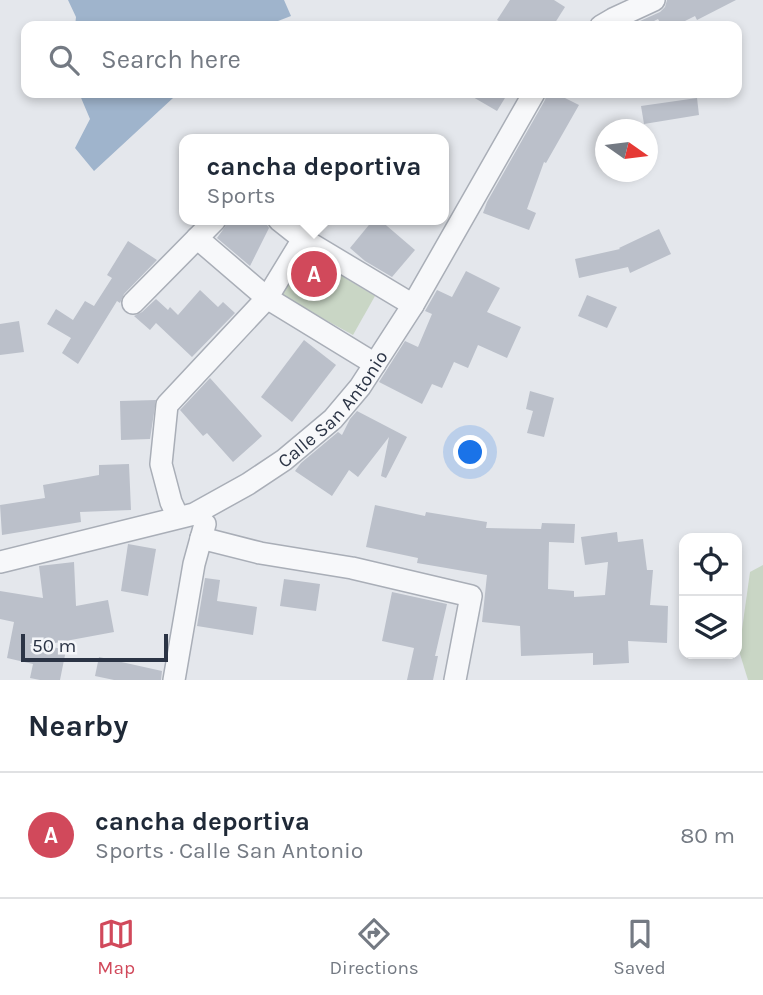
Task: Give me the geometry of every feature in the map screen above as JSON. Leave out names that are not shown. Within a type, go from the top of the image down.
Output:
[{"type":"street","points":[[609,21],[654,0]]},
{"type":"street","name":"Calle San Antonio","points":[[0,562],[194,514],[284,460],[323,427],[360,387],[413,305],[531,98]]},
{"type":"street","points":[[133,303],[210,225]]},
{"type":"street","points":[[285,225],[303,239],[413,305]]},
{"type":"street","points":[[197,238],[267,298],[375,364]]},
{"type":"street","points":[[178,517],[162,464],[167,405],[267,298],[303,239]]},
{"type":"street","points":[[174,680],[194,564],[211,504]]},
{"type":"street","points":[[201,538],[260,553],[352,568],[471,596],[455,680]]},
{"type":"green space","points":[[302,252],[375,296],[353,335],[280,295]]},
{"type":"green space","points":[[763,565],[763,680],[748,680],[741,659],[742,629],[750,572]]},
{"type":"water","points":[[68,0],[284,0],[291,16],[278,21],[76,21]]},
{"type":"water","points":[[81,98],[173,98],[94,171],[75,148],[90,119]]},
{"type":"building","points":[[510,0],[554,0],[565,7],[556,21],[497,20]]},
{"type":"building","points":[[667,0],[736,0],[697,20],[695,16],[685,21],[640,21],[665,7]]},
{"type":"building","points":[[475,98],[505,98],[497,111]]},
{"type":"building","points":[[565,98],[579,105],[546,163],[544,162],[527,209],[536,213],[529,230],[483,213],[545,100]]},
{"type":"building","points":[[697,98],[699,115],[658,122],[658,119],[643,119],[641,106]]},
{"type":"building","points":[[226,225],[267,225],[269,228],[250,266],[217,238]]},
{"type":"building","points":[[369,225],[386,225],[415,250],[392,277],[365,261],[350,248]]},
{"type":"building","points":[[659,229],[671,254],[630,273],[628,267],[579,278],[575,259],[620,249]]},
{"type":"building","points":[[128,241],[157,260],[124,294],[120,303],[117,301],[78,364],[62,353],[71,338],[47,324],[56,309],[73,320],[85,301],[94,306],[112,278],[107,275]]},
{"type":"building","points":[[466,271],[500,288],[487,312],[521,327],[507,358],[478,345],[468,368],[454,362],[442,388],[432,384],[422,404],[379,382],[405,341],[418,347],[432,314],[425,311],[437,290],[452,297]]},
{"type":"building","points":[[200,290],[218,307],[223,302],[235,313],[192,357],[156,323],[150,330],[134,316],[156,299],[178,315]]},
{"type":"building","points":[[587,295],[617,307],[607,328],[578,316]]},
{"type":"building","points":[[19,321],[24,352],[0,355],[0,324]]},
{"type":"building","points":[[304,340],[336,365],[292,422],[261,397]]},
{"type":"building","points":[[210,378],[262,436],[233,462],[207,433],[203,436],[180,410]]},
{"type":"building","points":[[530,391],[554,398],[544,437],[527,433],[533,411],[526,409]]},
{"type":"building","points":[[156,400],[150,439],[121,440],[120,401]]},
{"type":"building","points":[[357,411],[407,437],[386,478],[381,476],[389,437],[358,477],[349,470],[332,496],[295,471],[338,432],[342,435]]},
{"type":"building","points":[[129,464],[131,510],[80,512],[81,522],[2,535],[0,505],[45,498],[43,485],[99,475],[99,465]]},
{"type":"building","points":[[375,505],[425,516],[426,512],[487,522],[486,528],[541,529],[542,523],[575,524],[574,543],[549,542],[548,589],[574,591],[574,597],[605,595],[608,562],[585,565],[581,537],[617,532],[618,542],[643,539],[647,570],[653,570],[650,605],[668,606],[667,643],[628,641],[629,663],[593,665],[593,653],[521,656],[520,626],[482,622],[487,575],[417,563],[418,558],[366,547]]},
{"type":"building","points":[[128,544],[156,549],[148,596],[121,591]]},
{"type":"building","points":[[74,562],[76,606],[108,600],[114,632],[44,645],[66,650],[60,680],[30,678],[33,664],[7,658],[14,622],[0,619],[0,591],[43,598],[39,566]]},
{"type":"building","points":[[205,578],[220,580],[217,601],[257,607],[253,635],[197,626]]},
{"type":"building","points":[[284,579],[320,584],[316,611],[280,606]]},
{"type":"building","points":[[392,592],[447,604],[435,656],[438,656],[433,680],[407,680],[414,648],[382,641]]},
{"type":"building","points":[[99,657],[162,671],[161,680],[114,680],[95,676]]},
{"type":"place","name":"cancha deportiva","points":[[314,274]]}]
